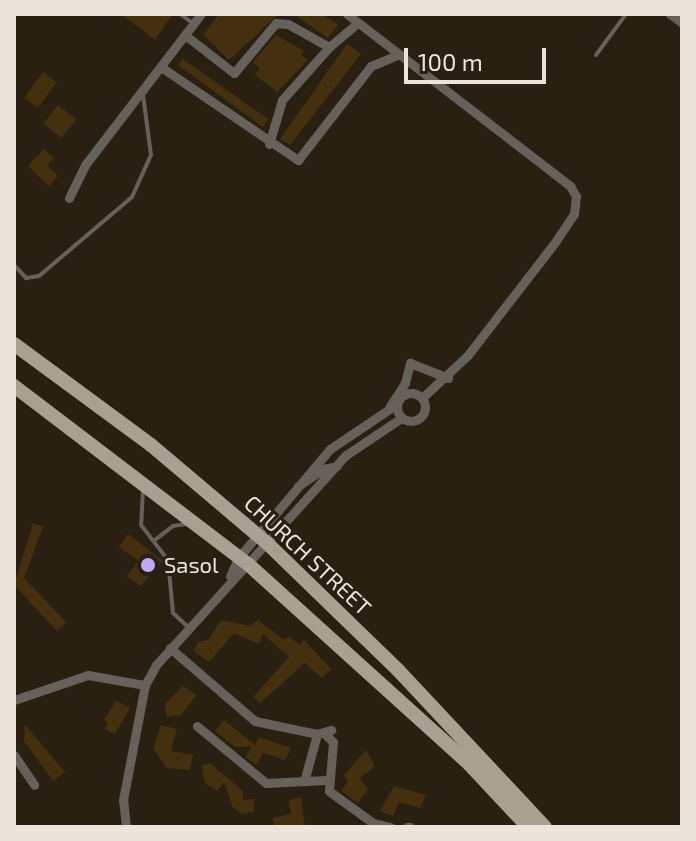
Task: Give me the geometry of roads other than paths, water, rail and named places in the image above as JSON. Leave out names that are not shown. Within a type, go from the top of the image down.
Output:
[{"type":"main road","name":"CHURCH STREET","points":[[14,344],[151,445],[263,540],[398,670],[545,827]]},
{"type":"main road","name":"CHURCH STREET","points":[[14,386],[142,480],[244,561],[470,765],[528,827]]},
{"type":"street","points":[[69,198],[85,165],[201,14]]},
{"type":"street","points":[[347,14],[570,186],[577,201],[556,241],[448,378],[422,398]]},
{"type":"street","points":[[670,14],[682,23]]},
{"type":"street","points":[[185,35],[234,73],[280,22],[329,47]]},
{"type":"street","points":[[269,144],[282,100],[329,47],[358,23]]},
{"type":"street","points":[[161,67],[269,144],[298,160],[371,66],[399,54]]},
{"type":"street","points":[[392,406],[405,383],[410,363],[448,378]]},
{"type":"street","points":[[263,540],[295,487],[340,440],[410,393],[422,398]]},
{"type":"street","points":[[392,406],[401,418],[415,421],[423,416],[422,398]]},
{"type":"street","points":[[126,827],[123,800],[145,685],[170,648],[263,540],[356,445],[401,418]]},
{"type":"street","points":[[295,487],[326,467],[337,466]]},
{"type":"street","points":[[170,648],[255,721],[324,732],[333,742],[327,780],[340,802],[373,823],[391,827]]},
{"type":"street","points":[[14,700],[88,675],[145,685]]},
{"type":"street","points":[[197,726],[253,777],[266,783],[305,778],[327,780]]},
{"type":"street","points":[[305,778],[324,732]]},
{"type":"street","points":[[16,762],[34,785]]},
{"type":"lane","points":[[180,14],[193,24]]},
{"type":"lane","points":[[596,55],[626,14]]},
{"type":"lane","points":[[14,265],[26,278],[39,276],[132,197],[151,155],[142,93]]},
{"type":"lane","points":[[142,480],[141,525],[168,560],[173,613],[188,627]]},
{"type":"lane","points":[[155,540],[173,526],[197,524]]},
{"type":"place","name":"Sasol","points":[[148,565]]}]
